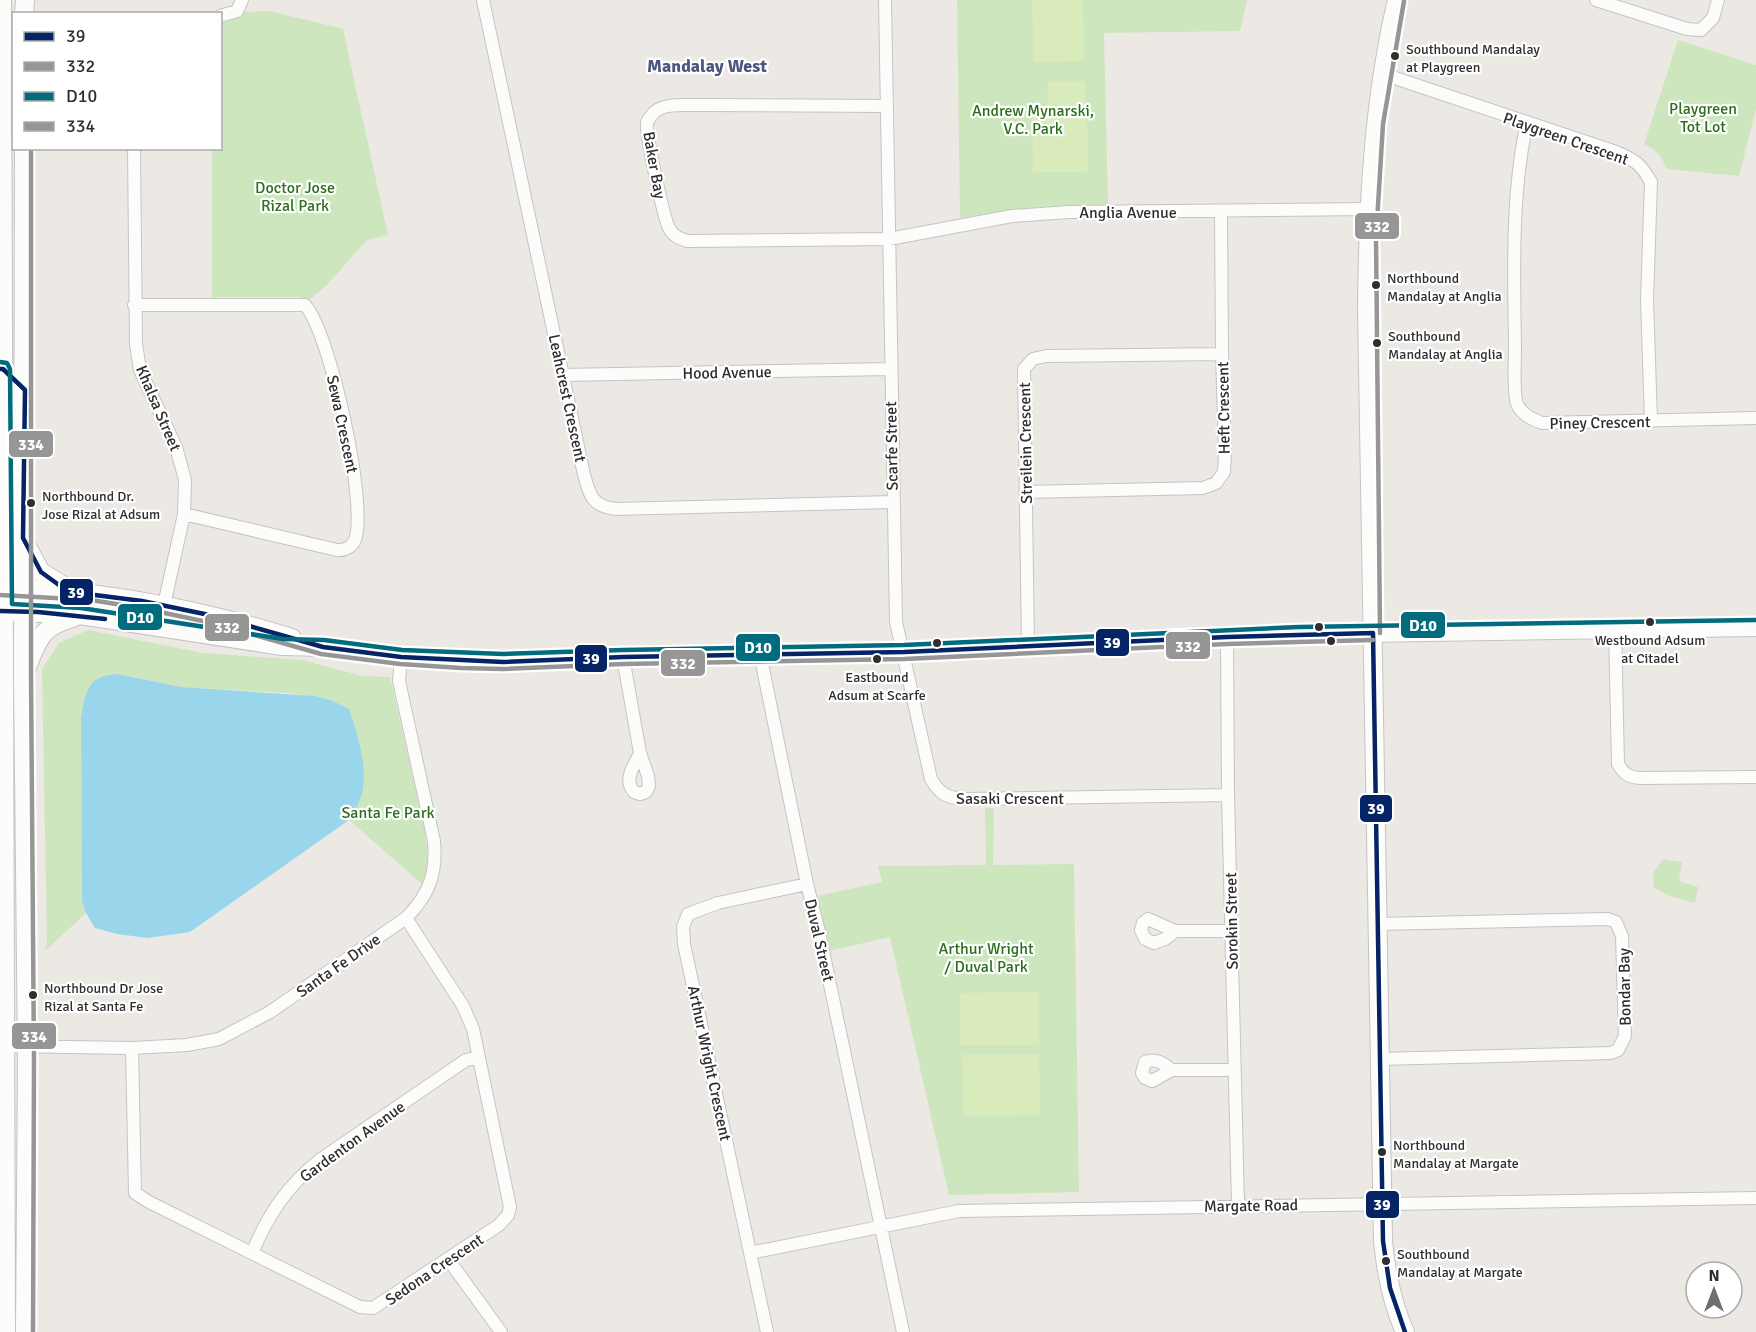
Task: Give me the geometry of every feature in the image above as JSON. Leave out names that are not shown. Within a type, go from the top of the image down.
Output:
[{"type":"street","points":[[2,0],[5,52],[2,369],[9,588],[4,1046],[6,1332]]},
{"type":"street","points":[[222,15],[237,11],[242,0]]},
{"type":"street","name":"Leahcrest Crescent","points":[[483,0],[592,500],[602,508],[892,502]]},
{"type":"street","points":[[885,0],[889,239]]},
{"type":"street","points":[[1397,0],[1383,74],[1373,148],[1367,309],[1383,1241],[1387,1275],[1405,1332]]},
{"type":"street","points":[[1596,0],[1688,29],[1701,30],[1713,18],[1718,0]]},
{"type":"street","name":"Playgreen Crescent","points":[[1383,74],[1632,159],[1642,166],[1651,182],[1647,300],[1651,421]]},
{"type":"street","name":"Baker Bay","points":[[886,106],[676,105],[653,112],[647,123],[663,211],[668,227],[675,237],[687,241],[889,239]]},
{"type":"street","name":"Piney Crescent","points":[[1527,123],[1520,153],[1517,195],[1514,309],[1517,403],[1527,417],[1542,423],[1756,418]]},
{"type":"street","points":[[9,588],[23,538],[24,150]]},
{"type":"street","name":"Khalsa Street","points":[[134,150],[134,305],[140,370],[182,465],[185,480],[184,513],[159,628]]},
{"type":"street","name":"Anglia Avenue","points":[[889,239],[1012,216],[1069,212],[1369,209]]},
{"type":"street","name":"Heft Crescent","points":[[1026,492],[1203,488],[1216,483],[1224,472],[1221,211]]},
{"type":"street","name":"Scarfe Street","points":[[889,239],[892,502],[896,622],[904,652]]},
{"type":"street","name":"Sewa Crescent","points":[[134,305],[305,305],[317,326],[338,393],[352,458],[358,506],[358,527],[352,545],[343,551],[337,550],[184,513]]},
{"type":"street","name":"Streilein Crescent","points":[[1028,646],[1024,369],[1033,359],[1059,356],[1222,354]]},
{"type":"street","points":[[2,369],[25,390]]},
{"type":"street","name":"Hood Avenue","points":[[563,375],[891,369]]},
{"type":"street","points":[[23,538],[41,572],[60,585],[78,593]]},
{"type":"street","points":[[9,588],[92,593],[163,605],[264,629],[323,647]]},
{"type":"street","points":[[9,611],[80,615],[282,645],[323,647],[401,657],[503,662],[623,657],[904,652],[1227,637],[1756,627]]},
{"type":"street","points":[[9,611],[23,676],[26,1046],[25,1332]]},
{"type":"street","points":[[23,676],[44,632],[63,620],[80,615]]},
{"type":"street","points":[[1615,629],[1618,764],[1623,772],[1629,777],[1640,778],[1756,777]]},
{"type":"street","name":"Sorokin Street","points":[[1227,637],[1233,1070],[1238,1205]]},
{"type":"street","name":"Sasaki Crescent","points":[[904,652],[931,779],[938,792],[950,798],[1228,795]]},
{"type":"street","name":"Duval Street","points":[[760,654],[881,1226]]},
{"type":"street","name":"Santa Fe Drive","points":[[4,1046],[132,1048],[187,1045],[219,1039],[270,1012],[406,918],[420,904],[429,887],[436,862],[434,841],[399,681],[401,657]]},
{"type":"street","points":[[623,657],[640,753]]},
{"type":"street","name":"Arthur Wright Crescent","points":[[767,1332],[682,927],[688,914],[718,903],[807,884]]},
{"type":"street","name":"Sedona Crescent","points":[[132,1048],[135,1193],[360,1307],[373,1308],[499,1225],[508,1215],[510,1207],[473,1029],[463,1006],[406,918]]},
{"type":"street","name":"Bondar Bay","points":[[1378,924],[1608,919],[1616,922],[1622,936],[1625,1036],[1618,1050],[1611,1053],[1379,1059]]},
{"type":"street","points":[[1175,931],[1231,931]]},
{"type":"street","name":"Gardenton Avenue","points":[[252,1253],[262,1229],[282,1196],[300,1176],[321,1159],[466,1060],[479,1057]]},
{"type":"street","points":[[1172,1070],[1233,1070]]},
{"type":"street","name":"Margate Road","points":[[750,1253],[958,1211],[1756,1198]]},
{"type":"street","points":[[881,1226],[903,1332]]},
{"type":"street","points":[[448,1259],[501,1332]]},
{"type":"green space","name":"Andrew Mynarski, V.C. Park","points":[[957,0],[1247,0],[1240,31],[1104,33],[1108,206],[1037,207],[960,218]]},
{"type":"green space","points":[[1032,0],[1083,0],[1084,61],[1034,62]]},
{"type":"green space","name":"Doctor Jose Rizal Park","points":[[270,11],[343,29],[388,235],[367,240],[328,284],[309,300],[299,297],[212,297],[212,150],[222,150],[222,22],[239,17],[244,12]]},
{"type":"green space","name":"Playgreen Tot Lot","points":[[1678,40],[1756,65],[1756,109],[1739,176],[1667,169],[1658,154],[1644,144]]},
{"type":"green space","points":[[1085,81],[1085,108],[1047,108],[1048,82]]},
{"type":"green space","points":[[1087,111],[1088,172],[1033,172],[1032,112]]},
{"type":"green space","name":"Santa Fe Park","points":[[88,630],[203,653],[303,660],[362,676],[390,677],[425,831],[428,860],[423,885],[349,820],[362,793],[363,770],[357,732],[332,700],[289,693],[181,687],[117,674],[81,718],[82,901],[86,913],[45,951],[47,943],[42,669],[59,643]]},
{"type":"green space","name":"Arthur Wright / Duval Park","points":[[985,808],[994,808],[993,865],[1074,864],[1079,1192],[949,1195],[890,937],[829,951],[817,896],[882,882],[878,866],[986,865]]},
{"type":"green space","points":[[1664,859],[1682,862],[1679,881],[1698,887],[1695,903],[1672,897],[1654,888],[1653,872]]},
{"type":"green space","points":[[1039,992],[1039,1045],[960,1045],[960,993]]},
{"type":"green space","points":[[1039,1054],[1040,1115],[963,1116],[962,1055]]},
{"type":"water","points":[[117,674],[181,687],[314,696],[331,700],[349,709],[359,740],[364,784],[362,794],[349,820],[190,932],[148,938],[117,934],[95,928],[82,901],[81,718],[87,693],[94,682],[107,675]]},
{"type":"transit line","name":"332","points":[[1380,633],[1376,238],[1383,124],[1404,1]]},
{"type":"transit line","name":"334","points":[[31,150],[33,1332]]},
{"type":"transit line","name":"D10","points":[[0,362],[7,363],[10,369],[12,604],[81,608],[283,639],[324,640],[402,650],[503,654],[904,645],[1299,627],[1756,620]]},
{"type":"transit line","name":"39","points":[[0,369],[3,369],[25,390],[23,538],[41,572],[59,585],[79,593],[142,601],[214,616],[323,647],[401,657],[503,662],[623,657],[904,652],[1227,637],[1373,633]]},
{"type":"transit line","name":"332","points":[[0,595],[91,600],[212,623],[321,654],[400,664],[461,668],[503,669],[623,664],[904,659],[1227,644],[1373,640]]},
{"type":"transit line","name":"39","points":[[0,611],[38,612],[105,619]]},
{"type":"transit line","name":"39","points":[[1373,633],[1383,1241],[1390,1288],[1405,1332]]},
{"type":"place","name":"Southbound Mandalay at Playgreen","points":[[1395,56]]},
{"type":"place","name":"Northbound Mandalay at Anglia","points":[[1376,285]]},
{"type":"place","name":"Southbound Mandalay at Anglia","points":[[1377,343]]},
{"type":"place","name":"Northbound Dr. Jose Rizal at Adsum","points":[[31,503]]},
{"type":"place","name":"Westbound Adsum at Citadel","points":[[1650,622]]},
{"type":"place","name":"Eastbound Adsum at Scarfe","points":[[877,659]]},
{"type":"place","name":"Northbound Dr Jose Rizal at Santa Fe","points":[[33,995]]},
{"type":"place","name":"Northbound Mandalay at Margate","points":[[1382,1152]]},
{"type":"place","name":"Southbound Mandalay at Margate","points":[[1386,1261]]},
{"type":"district","name":"Mandalay West","points":[[707,66]]}]
